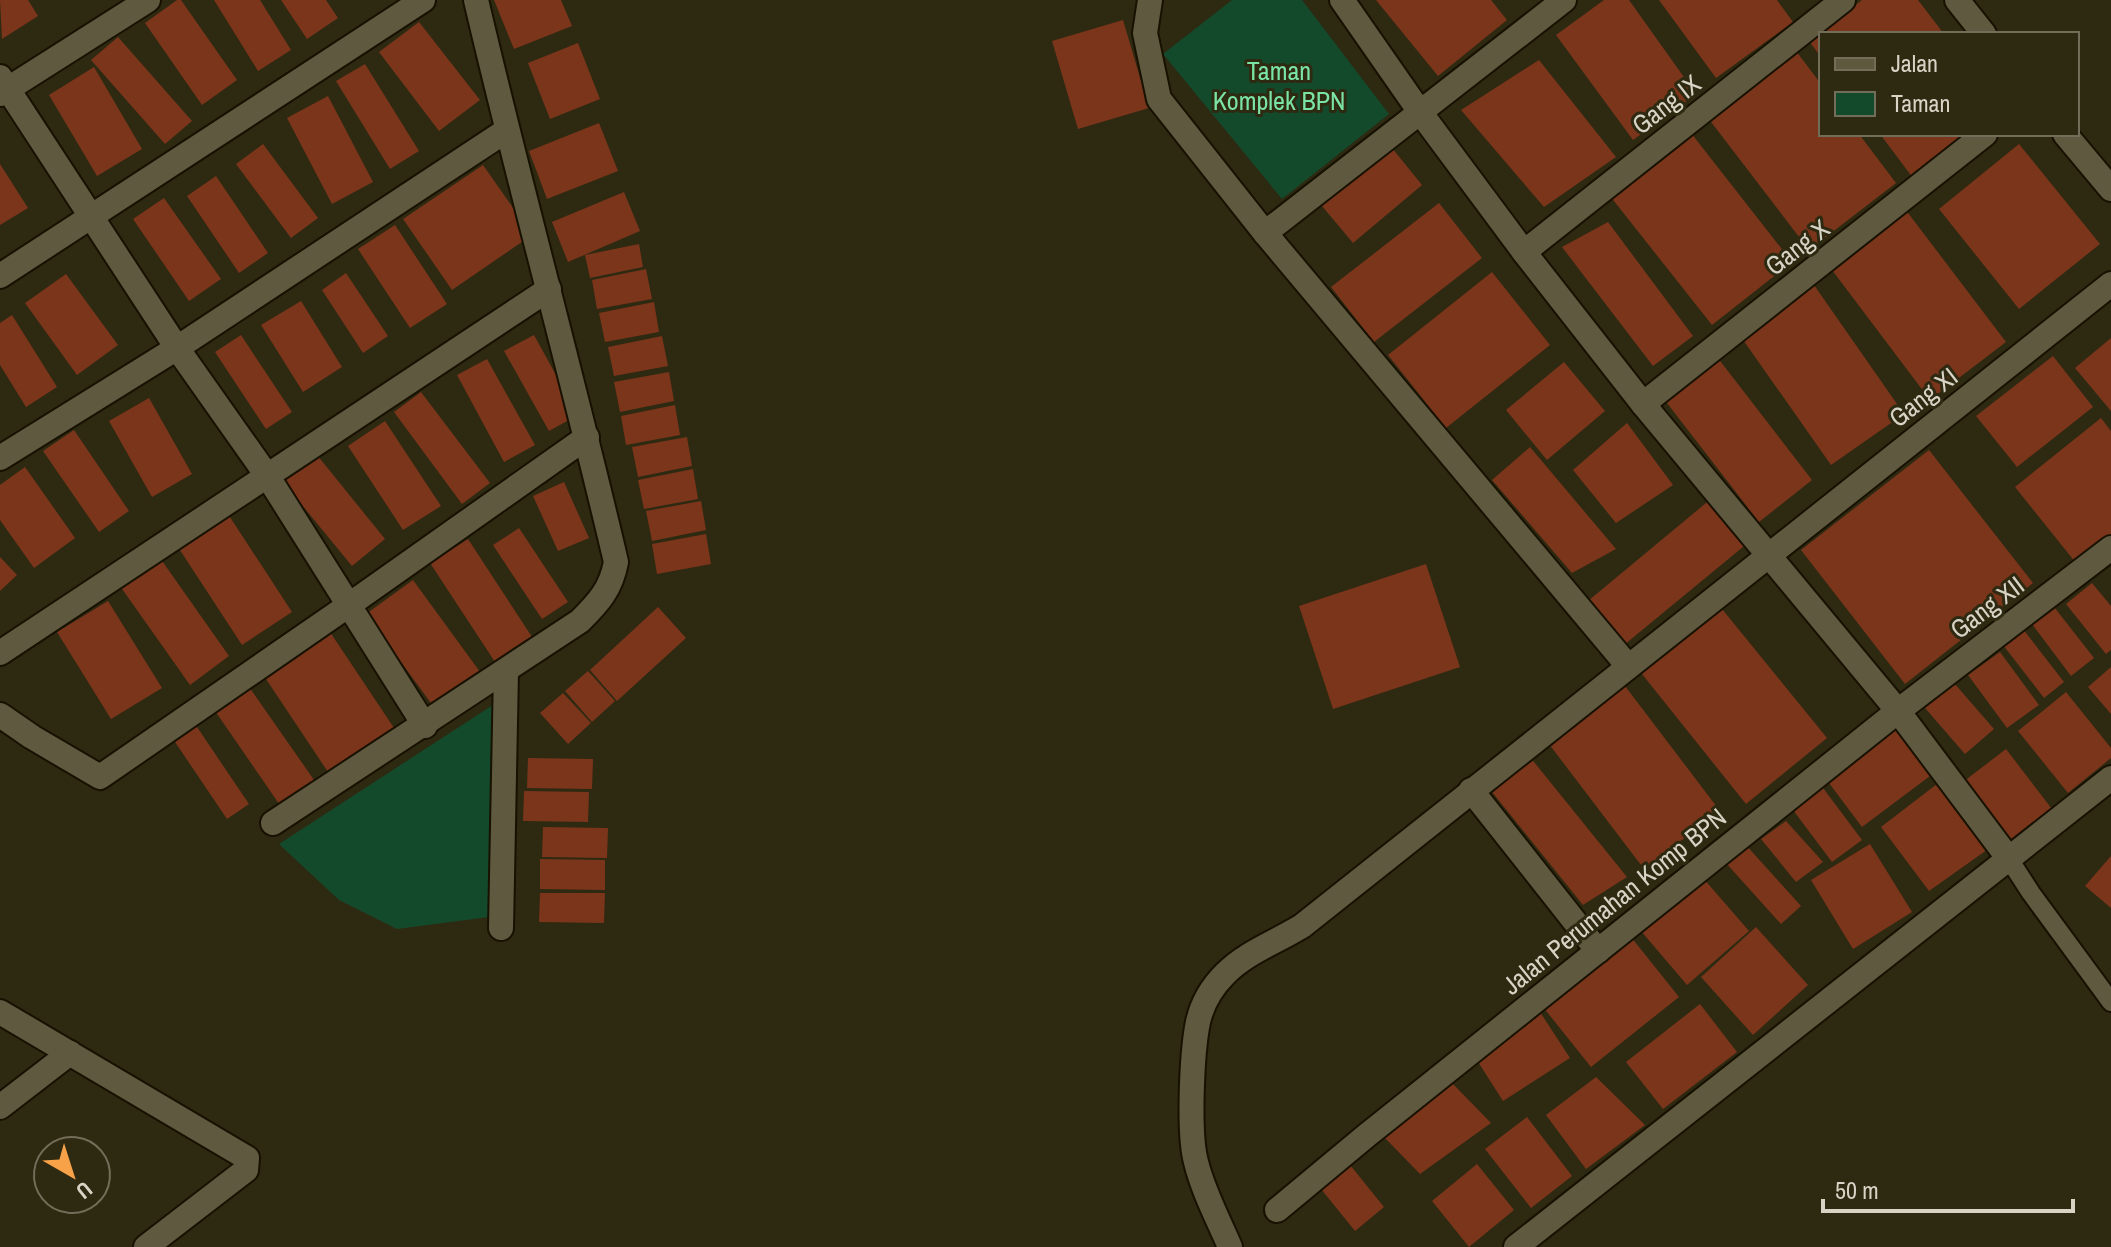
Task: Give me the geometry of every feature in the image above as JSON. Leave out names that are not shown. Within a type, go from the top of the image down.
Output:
[{"type":"street","points":[[148,0],[3,86],[177,348],[268,477],[425,726]]},
{"type":"street","points":[[0,276],[423,0]]},
{"type":"street","points":[[273,823],[425,726],[580,621],[603,598],[613,581],[616,562],[587,437],[476,0]]},
{"type":"street","points":[[1150,0],[1145,33],[1159,99],[1265,233],[1628,666]]},
{"type":"street","points":[[1342,0],[1524,252],[1643,404],[1898,711],[2009,859]]},
{"type":"street","points":[[1265,233],[1564,0]]},
{"type":"street","name":"Gang IX","points":[[1524,252],[1843,0]]},
{"type":"street","points":[[1957,0],[1982,32]]},
{"type":"street","points":[[0,458],[177,348],[507,130]]},
{"type":"street","name":"Gang X","points":[[1643,404],[1982,136]]},
{"type":"street","points":[[2067,136],[2111,189]]},
{"type":"street","name":"Gang XI","points":[[1769,554],[2111,284]]},
{"type":"street","points":[[0,653],[549,289]]},
{"type":"street","points":[[0,715],[100,777],[587,437]]},
{"type":"street","name":"Gang XII","points":[[1898,711],[2111,548]]},
{"type":"street","points":[[1230,1247],[1200,1174],[1192,1134],[1198,1021],[1208,996],[1224,975],[1244,957],[1302,926],[1769,554]]},
{"type":"street","points":[[501,928],[506,671]]},
{"type":"street","name":"Jalan Perumahan Komp BPN","points":[[1277,1210],[1898,711]]},
{"type":"street","points":[[1516,1247],[2111,778]]},
{"type":"street","points":[[1471,790],[1598,951]]},
{"type":"street","points":[[0,1012],[247,1158],[246,1170],[146,1247]]},
{"type":"street","points":[[0,1107],[70,1053]]},
{"type":"lane","points":[[2009,859],[2111,1002]]},
{"type":"green space","name":"Taman Komplek BPN","points":[[1232,0],[1302,0],[1389,114],[1282,199],[1163,54]]},
{"type":"green space","points":[[496,703],[489,917],[397,929],[339,900],[279,844]]},
{"type":"building","points":[[0,0],[28,0],[38,16],[2,39]]},
{"type":"building","points":[[181,0],[237,80],[202,105],[145,23]]},
{"type":"building","points":[[214,0],[260,0],[291,50],[258,71]]},
{"type":"building","points":[[281,0],[326,0],[338,18],[307,39]]},
{"type":"building","points":[[494,0],[561,0],[572,26],[514,49]]},
{"type":"building","points":[[1376,0],[1491,0],[1507,20],[1438,76]]},
{"type":"building","points":[[1604,0],[1629,0],[1696,94],[1633,140],[1556,35]]},
{"type":"building","points":[[1659,0],[1777,0],[1793,22],[1716,78]]},
{"type":"building","points":[[1862,0],[1918,0],[1942,32],[1821,32]]},
{"type":"building","points":[[1123,20],[1149,108],[1078,129],[1052,41]]},
{"type":"building","points":[[419,22],[480,100],[439,131],[379,52]]},
{"type":"building","points":[[1819,33],[1819,54],[1809,41]]},
{"type":"building","points":[[118,37],[192,121],[165,144],[91,60]]},
{"type":"building","points":[[578,43],[600,99],[550,119],[528,63]]},
{"type":"building","points":[[1796,51],[1819,81],[1819,136],[1861,136],[1896,183],[1809,250],[1708,118]]},
{"type":"building","points":[[1539,60],[1616,157],[1544,207],[1461,110]]},
{"type":"building","points":[[365,64],[419,151],[390,169],[336,81]]},
{"type":"building","points":[[94,67],[142,149],[97,176],[49,95]]},
{"type":"building","points":[[328,96],[373,182],[332,204],[287,118]]},
{"type":"building","points":[[599,123],[618,171],[547,199],[529,151]]},
{"type":"building","points":[[1691,133],[1792,262],[1712,325],[1610,196]]},
{"type":"building","points":[[1882,136],[1975,136],[1916,182]]},
{"type":"building","points":[[263,144],[318,218],[291,238],[236,164]]},
{"type":"building","points":[[2019,144],[2100,244],[2019,309],[1939,209]]},
{"type":"building","points":[[1392,148],[1422,185],[1353,243],[1322,206]]},
{"type":"building","points":[[0,164],[28,208],[0,225]]},
{"type":"building","points":[[483,165],[532,235],[452,290],[403,219]]},
{"type":"building","points":[[216,176],[268,253],[239,273],[187,196]]},
{"type":"building","points":[[624,192],[640,231],[568,262],[552,222]]},
{"type":"building","points":[[164,198],[221,279],[189,301],[133,219]]},
{"type":"building","points":[[1439,203],[1482,258],[1374,342],[1331,287]]},
{"type":"building","points":[[1902,205],[2006,342],[1930,400],[1826,262]]},
{"type":"building","points":[[1608,222],[1693,336],[1653,366],[1562,247]]},
{"type":"building","points":[[395,225],[447,304],[410,328],[358,249]]},
{"type":"building","points":[[639,244],[643,267],[590,278],[585,255]]},
{"type":"building","points":[[646,269],[652,299],[597,309],[592,280]]},
{"type":"building","points":[[1492,272],[1550,345],[1446,428],[1388,355]]},
{"type":"building","points":[[346,273],[388,336],[363,353],[322,290]]},
{"type":"building","points":[[66,274],[118,345],[77,375],[25,303]]},
{"type":"building","points":[[1814,285],[1904,414],[1831,465],[1741,337]]},
{"type":"building","points":[[301,301],[342,367],[303,392],[261,325]]},
{"type":"building","points":[[654,302],[659,332],[605,342],[599,313]]},
{"type":"building","points":[[12,315],[57,387],[26,407],[0,365],[0,323]]},
{"type":"building","points":[[241,335],[292,412],[266,429],[215,352]]},
{"type":"building","points":[[534,335],[578,415],[549,431],[504,351]]},
{"type":"building","points":[[662,336],[668,366],[614,376],[608,347]]},
{"type":"building","points":[[2111,338],[2111,411],[2075,368]]},
{"type":"building","points":[[1714,353],[1812,480],[1759,522],[1660,394]]},
{"type":"building","points":[[2053,356],[2093,407],[2017,467],[1976,416]]},
{"type":"building","points":[[487,359],[535,445],[504,462],[457,375]]},
{"type":"building","points":[[1564,362],[1605,411],[1547,460],[1506,410]]},
{"type":"building","points":[[669,372],[674,401],[620,412],[614,382]]},
{"type":"building","points":[[421,392],[490,483],[462,504],[394,412]]},
{"type":"building","points":[[149,398],[192,474],[152,497],[109,421]]},
{"type":"building","points":[[675,405],[680,435],[626,445],[621,416]]},
{"type":"building","points":[[2101,418],[2111,431],[2111,543],[2080,568],[2015,487]]},
{"type":"building","points":[[385,421],[441,506],[403,530],[348,446]]},
{"type":"building","points":[[1627,423],[1673,485],[1616,523],[1573,470]]},
{"type":"building","points":[[74,430],[129,511],[99,532],[43,451]]},
{"type":"building","points":[[687,437],[692,466],[638,477],[632,447]]},
{"type":"building","points":[[1530,447],[1616,549],[1572,573],[1492,480]]},
{"type":"building","points":[[313,450],[385,539],[352,566],[279,477]]},
{"type":"building","points":[[1929,450],[2033,583],[1905,684],[1801,550]]},
{"type":"building","points":[[25,467],[75,538],[34,568],[0,520],[0,485]]},
{"type":"building","points":[[693,469],[698,499],[644,509],[638,480]]},
{"type":"building","points":[[564,482],[589,538],[558,551],[533,496]]},
{"type":"building","points":[[1712,498],[1749,542],[1624,645],[1588,601]]},
{"type":"building","points":[[701,501],[706,530],[652,541],[646,511]]},
{"type":"building","points":[[226,511],[292,612],[242,645],[176,544]]},
{"type":"building","points":[[519,528],[568,602],[542,619],[493,545]]},
{"type":"building","points":[[706,534],[711,564],[657,574],[652,544]]},
{"type":"building","points":[[468,539],[534,640],[497,665],[430,563]]},
{"type":"building","points":[[0,557],[17,575],[0,591]]},
{"type":"building","points":[[160,558],[229,656],[190,685],[120,586]]},
{"type":"building","points":[[1426,564],[1460,667],[1333,709],[1299,606]]},
{"type":"building","points":[[413,580],[483,676],[436,710],[366,614]]},
{"type":"building","points":[[2092,583],[2111,606],[2111,650],[2106,654],[2066,604]]},
{"type":"building","points":[[108,601],[162,688],[111,719],[57,632]]},
{"type":"building","points":[[2051,603],[2094,658],[2071,676],[2029,620]]},
{"type":"building","points":[[1718,604],[1827,738],[1746,804],[1638,669]]},
{"type":"building","points":[[658,607],[686,638],[617,701],[590,670]]},
{"type":"building","points":[[2023,629],[2064,682],[2044,698],[2003,645]]},
{"type":"building","points":[[330,632],[396,731],[330,775],[264,676]]},
{"type":"building","points":[[2000,652],[2039,705],[2007,728],[1968,675]]},
{"type":"building","points":[[2111,667],[2111,714],[2088,687]]},
{"type":"building","points":[[588,671],[615,701],[592,722],[565,691]]},
{"type":"building","points":[[245,681],[321,790],[286,814],[211,705]]},
{"type":"building","points":[[1954,683],[1994,729],[1965,754],[1925,708]]},
{"type":"building","points":[[1625,686],[1720,811],[1644,869],[1549,744]]},
{"type":"building","points":[[2066,692],[2111,748],[2111,758],[2068,793],[2018,731]]},
{"type":"building","points":[[563,693],[591,723],[568,744],[540,713]]},
{"type":"building","points":[[193,721],[249,804],[227,819],[171,736]]},
{"type":"building","points":[[1898,725],[1934,773],[1862,827],[1826,779]]},
{"type":"building","points":[[2006,749],[2058,817],[2011,853],[1959,785]]},
{"type":"building","points":[[1530,757],[1627,877],[1583,905],[1492,792]]},
{"type":"building","points":[[528,758],[593,759],[592,789],[527,788]]},
{"type":"building","points":[[1820,784],[1862,840],[1832,862],[1790,806]]},
{"type":"building","points":[[1937,784],[1991,847],[1929,891],[1881,827]]},
{"type":"building","points":[[524,791],[589,792],[588,822],[523,821]]},
{"type":"building","points":[[1786,821],[1823,862],[1796,882],[1761,839]]},
{"type":"building","points":[[543,827],[608,828],[607,858],[542,857]]},
{"type":"building","points":[[1745,844],[1801,906],[1781,924],[1725,862]]},
{"type":"building","points":[[1870,844],[1912,912],[1853,949],[1811,880]]},
{"type":"building","points":[[2111,856],[2111,908],[2085,886]]},
{"type":"building","points":[[540,859],[605,860],[605,890],[540,889]]},
{"type":"building","points":[[1703,878],[1749,931],[1687,985],[1641,931]]},
{"type":"building","points":[[540,893],[605,893],[604,923],[539,922]]},
{"type":"building","points":[[1756,927],[1808,985],[1753,1035],[1701,977]]},
{"type":"building","points":[[1631,937],[1679,997],[1591,1067],[1543,1007]]},
{"type":"building","points":[[1700,1004],[1737,1052],[1663,1109],[1626,1062]]},
{"type":"building","points":[[1540,1012],[1570,1058],[1503,1101],[1473,1054]]},
{"type":"building","points":[[1596,1077],[1645,1125],[1586,1169],[1546,1115]]},
{"type":"building","points":[[1452,1083],[1491,1123],[1420,1174],[1383,1136]]},
{"type":"building","points":[[1527,1117],[1572,1176],[1531,1208],[1485,1149]]},
{"type":"building","points":[[1346,1160],[1384,1207],[1355,1231],[1317,1184]]},
{"type":"building","points":[[1477,1164],[1514,1210],[1469,1247],[1432,1201]]}]
